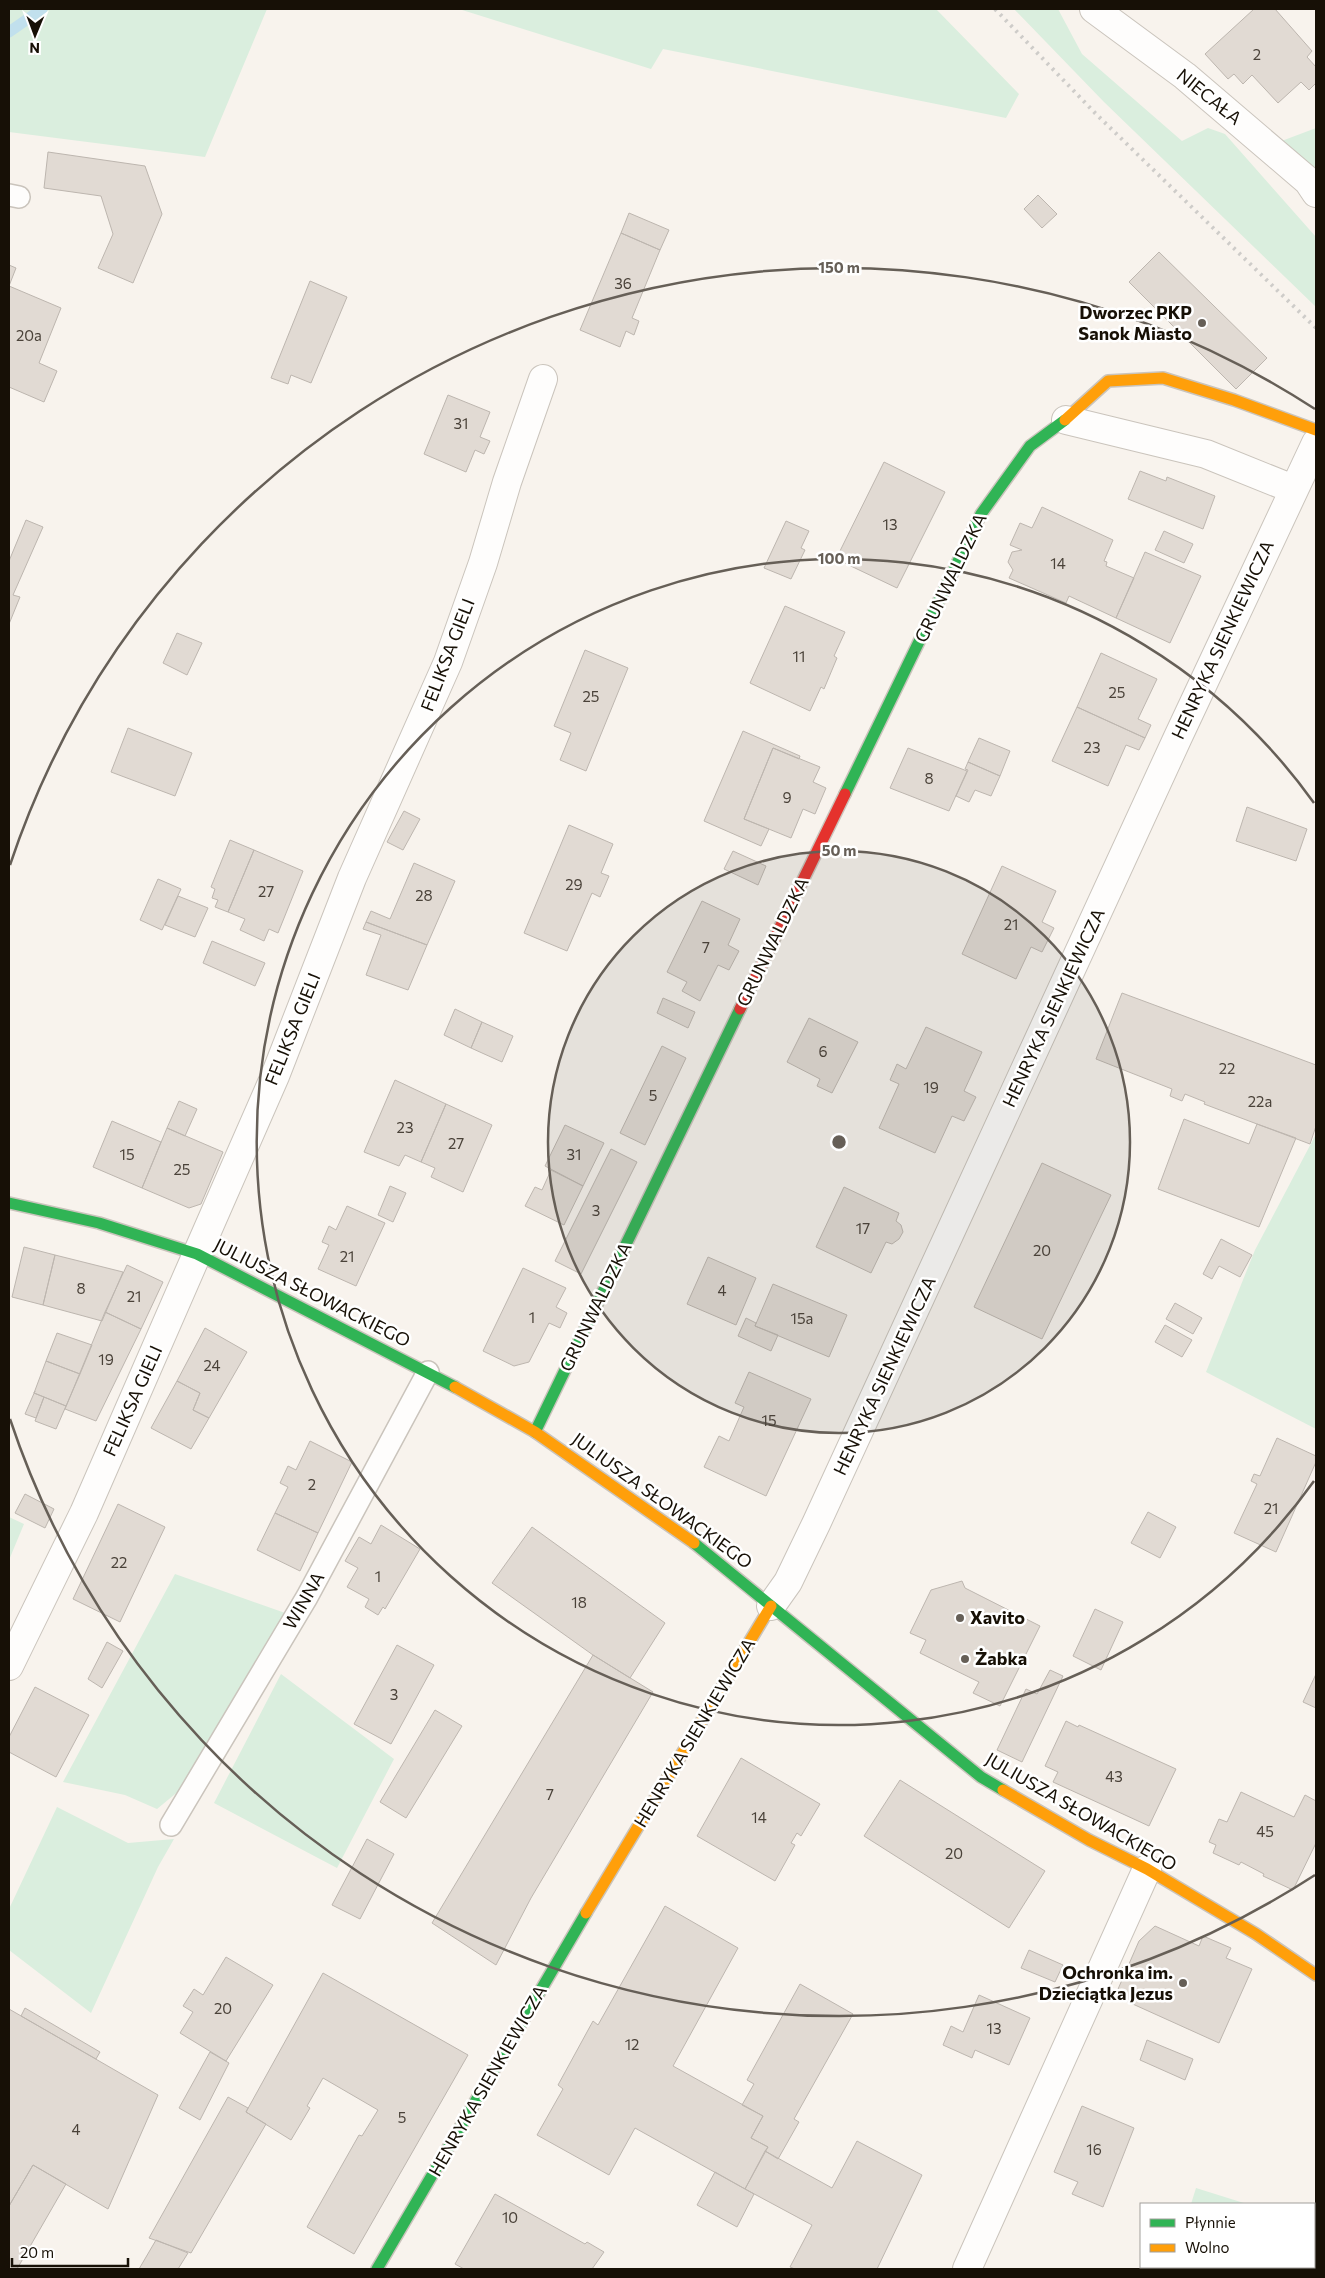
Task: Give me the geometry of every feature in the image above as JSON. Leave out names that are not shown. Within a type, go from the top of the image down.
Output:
[{"type":"street","name":"NIECAŁA","points":[[1094,9],[1185,76],[1308,181],[1316,193]]},
{"type":"street","name":"GRUNWALDZKA","points":[[535,1432],[981,514],[1030,446],[1066,420],[1108,381],[1163,378],[1234,400],[1316,430]]},
{"type":"street","name":"FELIKSA GIELI","points":[[9,1666],[84,1514],[275,1076],[352,878],[448,662],[483,563],[507,482],[543,379]]},
{"type":"street","points":[[1066,420],[1206,454],[1293,489]]},
{"type":"street","name":"HENRYKA SIENKIEWICZA","points":[[377,2269],[648,1808],[771,1606],[788,1582],[825,1507],[1293,489],[1316,443]]},
{"type":"street","name":"JULIUSZA SŁOWACKIEGO","points":[[9,1203],[99,1224],[197,1254],[428,1372],[535,1432],[706,1551],[981,1777],[1089,1840],[1147,1869],[1256,1934],[1316,1975]]},
{"type":"street","points":[[967,2269],[1147,1869]]},
{"type":"lane","name":"WINNA","points":[[170,1825],[307,1597],[428,1372]]},
{"type":"green space","points":[[9,9],[267,9],[205,157],[9,132]]},
{"type":"green space","points":[[459,9],[936,9],[1019,94],[1006,118],[663,49],[651,69]]},
{"type":"green space","points":[[1014,9],[1058,9],[1082,54],[1182,141],[1208,128],[1225,134],[1316,237],[1316,307],[1104,102]]},
{"type":"green space","points":[[1316,128],[1316,170],[1279,142]]},
{"type":"green space","points":[[1316,1134],[1316,1429],[1206,1372],[1255,1250]]},
{"type":"green space","points":[[9,1517],[24,1524],[9,1560]]},
{"type":"green space","points":[[175,1574],[288,1614],[180,1790],[157,1809],[125,1795],[63,1782]]},
{"type":"green space","points":[[281,1674],[394,1759],[337,1868],[214,1803]]},
{"type":"green space","points":[[57,1807],[128,1843],[174,1839],[158,1867],[91,2013],[9,1950],[9,1909]]},
{"type":"green space","points":[[1196,2188],[1244,2203],[1191,2203]]},
{"type":"building","points":[[1254,9],[1275,9],[1312,51],[1307,57],[1316,67],[1316,83],[1309,90],[1301,82],[1278,103],[1252,75],[1243,84],[1234,74],[1228,79],[1205,54]]},
{"type":"building","points":[[48,152],[145,166],[162,214],[133,283],[98,268],[113,234],[101,196],[44,188]]},
{"type":"building","points":[[1038,195],[1057,214],[1042,228],[1024,209]]},
{"type":"building","points":[[629,213],[669,230],[660,250],[621,233]]},
{"type":"building","points":[[621,233],[660,250],[632,318],[639,321],[634,335],[626,331],[620,347],[580,330]]},
{"type":"building","name":"Dworzec PKP Sanok Miasto","points":[[1159,252],[1267,358],[1236,389],[1129,282]]},
{"type":"building","points":[[9,265],[16,268],[9,286]]},
{"type":"building","points":[[310,281],[347,297],[311,383],[291,375],[288,384],[271,378]]},
{"type":"building","points":[[9,286],[61,308],[39,363],[57,371],[44,402],[9,387]]},
{"type":"building","points":[[448,395],[490,412],[480,437],[490,441],[484,454],[475,450],[466,472],[424,454]]},
{"type":"building","points":[[884,462],[945,492],[897,588],[836,559]]},
{"type":"building","points":[[1140,471],[1166,481],[1167,477],[1215,496],[1203,529],[1128,499]]},
{"type":"building","points":[[1042,507],[1113,540],[1104,561],[1107,562],[1106,566],[1134,578],[1116,618],[1069,596],[1066,603],[1009,578],[1013,570],[1008,562],[1012,552],[1022,550],[1010,545],[1020,523],[1032,528]]},
{"type":"building","points":[[26,520],[43,527],[13,595],[20,597],[9,624],[9,561]]},
{"type":"building","points":[[786,521],[809,531],[801,548],[805,550],[791,579],[764,568]]},
{"type":"building","points":[[1164,531],[1193,544],[1184,563],[1155,550]]},
{"type":"building","points":[[1145,552],[1201,576],[1170,643],[1116,618]]},
{"type":"building","points":[[785,606],[845,632],[834,656],[837,658],[824,689],[821,687],[810,711],[750,683]]},
{"type":"building","points":[[177,633],[202,643],[187,675],[163,663]]},
{"type":"building","points":[[585,650],[628,668],[586,771],[560,760],[571,733],[554,726]]},
{"type":"building","points":[[1101,653],[1157,679],[1138,719],[1151,725],[1145,738],[1077,707]]},
{"type":"building","points":[[1077,707],[1145,738],[1139,750],[1126,745],[1108,786],[1052,761]]},
{"type":"building","points":[[128,728],[192,753],[175,796],[111,772]]},
{"type":"building","points":[[743,731],[800,756],[799,759],[773,748],[744,819],[769,829],[761,846],[704,821]]},
{"type":"building","points":[[979,738],[1010,751],[1000,776],[968,762]]},
{"type":"building","points":[[773,748],[820,767],[813,782],[826,788],[815,814],[803,809],[791,838],[744,819]]},
{"type":"building","points":[[908,748],[967,771],[949,811],[890,788]]},
{"type":"building","points":[[968,762],[1000,776],[991,796],[975,790],[969,802],[956,796],[968,770],[965,769]]},
{"type":"building","points":[[1247,807],[1307,829],[1296,861],[1236,841]]},
{"type":"building","points":[[404,811],[420,819],[403,850],[387,842]]},
{"type":"building","points":[[569,825],[613,844],[601,873],[609,876],[600,897],[592,893],[567,951],[524,933]]},
{"type":"building","points":[[230,840],[254,850],[228,912],[215,907],[218,900],[212,898],[215,889],[211,887]]},
{"type":"building","points":[[254,850],[303,871],[278,933],[269,929],[264,941],[240,930],[245,919],[228,912]]},
{"type":"building","points":[[733,851],[766,866],[758,885],[724,869]]},
{"type":"building","points":[[414,863],[455,881],[427,945],[366,922],[371,911],[390,919]]},
{"type":"building","points":[[1002,866],[1056,891],[1042,922],[1054,928],[1042,952],[1031,947],[1016,979],[962,954]]},
{"type":"building","points":[[158,879],[181,889],[162,930],[140,920]]},
{"type":"building","points":[[178,896],[208,908],[195,937],[165,925]]},
{"type":"building","points":[[702,901],[740,919],[728,945],[739,951],[729,970],[718,965],[700,1001],[682,991],[687,982],[667,972]]},
{"type":"building","points":[[366,922],[427,945],[408,990],[366,975],[381,935],[363,929]]},
{"type":"building","points":[[212,941],[265,963],[255,986],[203,963]]},
{"type":"building","points":[[1122,993],[1316,1065],[1316,1126],[1310,1144],[1204,1104],[1205,1102],[1185,1094],[1182,1101],[1170,1096],[1172,1089],[1096,1059]]},
{"type":"building","points":[[663,998],[695,1012],[688,1028],[657,1013]]},
{"type":"building","points":[[455,1009],[482,1022],[471,1048],[444,1035]]},
{"type":"building","points":[[809,1018],[858,1042],[832,1093],[817,1086],[820,1079],[787,1062]]},
{"type":"building","points":[[482,1022],[513,1036],[502,1062],[471,1048]]},
{"type":"building","points":[[926,1027],[982,1052],[964,1091],[976,1097],[964,1121],[952,1116],[935,1153],[879,1128],[899,1084],[890,1080],[897,1064],[906,1069]]},
{"type":"building","points":[[662,1046],[686,1058],[645,1145],[620,1133]]},
{"type":"building","points":[[395,1080],[446,1104],[421,1162],[405,1155],[399,1166],[364,1152]]},
{"type":"building","points":[[179,1101],[197,1109],[185,1136],[167,1128]]},
{"type":"building","points":[[446,1104],[492,1125],[463,1192],[431,1177],[435,1168],[421,1162]]},
{"type":"building","points":[[1184,1119],[1249,1144],[1257,1124],[1296,1138],[1259,1227],[1158,1189]]},
{"type":"building","points":[[112,1121],[161,1142],[142,1188],[93,1167]]},
{"type":"building","points":[[565,1125],[604,1143],[583,1186],[545,1166]]},
{"type":"building","points":[[167,1128],[223,1152],[201,1204],[189,1208],[142,1188]]},
{"type":"building","points":[[611,1149],[637,1162],[581,1274],[555,1261]]},
{"type":"building","points":[[1042,1163],[1111,1195],[1042,1339],[974,1307]]},
{"type":"building","points":[[551,1170],[583,1186],[564,1225],[525,1206],[535,1187],[542,1190]]},
{"type":"building","points":[[390,1186],[406,1193],[393,1222],[378,1215]]},
{"type":"building","points":[[844,1187],[899,1213],[896,1221],[901,1225],[903,1232],[899,1239],[892,1244],[886,1242],[871,1273],[816,1247]]},
{"type":"building","points":[[347,1206],[385,1223],[356,1286],[318,1269],[329,1245],[322,1242],[329,1226],[336,1230]]},
{"type":"building","points":[[1221,1239],[1252,1255],[1240,1277],[1219,1266],[1212,1279],[1203,1274]]},
{"type":"building","points":[[24,1247],[55,1255],[43,1305],[12,1297]]},
{"type":"building","points":[[55,1255],[123,1272],[102,1321],[43,1305]]},
{"type":"building","points":[[708,1257],[756,1278],[736,1325],[687,1304]]},
{"type":"building","points":[[127,1265],[163,1282],[141,1329],[105,1312]]},
{"type":"building","points":[[523,1268],[566,1288],[556,1307],[567,1313],[560,1328],[549,1323],[529,1362],[514,1366],[483,1351]]},
{"type":"building","points":[[773,1284],[847,1315],[829,1357],[755,1326]]},
{"type":"building","points":[[1175,1303],[1202,1318],[1193,1334],[1166,1319]]},
{"type":"building","points":[[105,1312],[141,1329],[96,1421],[65,1409]]},
{"type":"building","points":[[746,1318],[756,1323],[755,1326],[778,1335],[771,1351],[738,1336]]},
{"type":"building","points":[[1165,1325],[1192,1340],[1182,1357],[1155,1342]]},
{"type":"building","points":[[205,1328],[247,1352],[209,1418],[193,1410],[200,1393],[177,1381]]},
{"type":"building","points":[[57,1333],[92,1345],[80,1374],[46,1361]]},
{"type":"building","points":[[46,1361],[80,1374],[66,1406],[34,1393]]},
{"type":"building","points":[[749,1372],[811,1399],[766,1496],[704,1467],[719,1436],[729,1441],[744,1407],[735,1403]]},
{"type":"building","points":[[177,1381],[200,1393],[193,1410],[209,1418],[191,1449],[151,1428]]},
{"type":"building","points":[[34,1393],[44,1397],[36,1418],[25,1414]]},
{"type":"building","points":[[44,1397],[66,1406],[56,1429],[35,1421]]},
{"type":"building","points":[[1277,1438],[1316,1456],[1316,1462],[1276,1552],[1234,1533],[1257,1484],[1251,1481],[1254,1474],[1260,1476]]},
{"type":"building","points":[[310,1441],[352,1462],[318,1533],[275,1513],[288,1487],[280,1483],[288,1466],[296,1470]]},
{"type":"building","points":[[25,1494],[54,1509],[45,1528],[15,1513]]},
{"type":"building","points":[[118,1504],[165,1527],[120,1622],[73,1599]]},
{"type":"building","points":[[1148,1512],[1176,1527],[1160,1558],[1131,1543]]},
{"type":"building","points":[[275,1513],[318,1533],[300,1571],[257,1550]]},
{"type":"building","points":[[381,1525],[420,1549],[385,1609],[383,1607],[378,1615],[365,1607],[369,1599],[347,1587],[358,1568],[345,1561],[359,1537],[371,1544]]},
{"type":"building","points":[[532,1527],[665,1623],[630,1678],[593,1655],[492,1583]]},
{"type":"building","points":[[962,1581],[965,1588],[1040,1626],[1000,1706],[973,1693],[979,1682],[920,1653],[926,1640],[910,1633],[931,1590]]},
{"type":"building","points":[[1095,1609],[1123,1622],[1101,1670],[1073,1656]]},
{"type":"building","points":[[107,1642],[123,1651],[102,1688],[88,1679]]},
{"type":"building","points":[[397,1645],[434,1665],[391,1744],[354,1724]]},
{"type":"building","points":[[593,1655],[653,1692],[531,1898],[496,1965],[432,1923]]},
{"type":"building","points":[[1050,1670],[1063,1676],[1022,1762],[997,1750],[1026,1689],[1037,1694]]},
{"type":"building","points":[[1316,1674],[1316,1708],[1303,1702]]},
{"type":"building","points":[[35,1687],[89,1715],[56,1777],[9,1752],[9,1737]]},
{"type":"building","points":[[435,1710],[462,1726],[406,1818],[380,1802]]},
{"type":"building","points":[[1066,1721],[1078,1727],[1079,1725],[1176,1769],[1149,1826],[1053,1782],[1058,1772],[1045,1766]]},
{"type":"building","points":[[741,1758],[820,1804],[801,1836],[797,1833],[791,1843],[795,1845],[775,1881],[697,1836]]},
{"type":"building","points":[[900,1780],[1045,1871],[1009,1928],[864,1836]]},
{"type":"building","points":[[1241,1792],[1294,1817],[1305,1795],[1316,1801],[1316,1843],[1293,1890],[1263,1876],[1264,1874],[1241,1862],[1239,1865],[1213,1853],[1216,1845],[1209,1842],[1219,1819],[1227,1822]]},
{"type":"building","points":[[367,1839],[394,1854],[360,1919],[332,1905]]},
{"type":"building","points":[[665,1906],[738,1948],[673,2066],[763,2116],[751,2138],[768,2147],[745,2189],[635,2128],[609,2175],[537,2135],[563,2089],[558,2085],[593,2021],[598,2025]]},
{"type":"building","name":"Ochronka im. Dzieciątka Jezus","points":[[1155,1926],[1199,1946],[1203,1936],[1231,1948],[1226,1958],[1252,1969],[1219,2043],[1115,1996],[1139,1941]]},
{"type":"building","points":[[1029,1950],[1063,1965],[1055,1982],[1021,1968]]},
{"type":"building","points":[[226,1957],[273,1985],[226,2061],[180,2033],[193,2012],[183,2006],[194,1989],[203,1995]]},
{"type":"building","points":[[323,1973],[468,2055],[354,2254],[307,2227],[359,2135],[362,2136],[378,2110],[323,2078],[307,2106],[310,2108],[291,2140],[246,2112]]},
{"type":"building","points":[[800,1984],[853,2014],[794,2119],[799,2122],[778,2159],[765,2151],[768,2147],[751,2138],[763,2116],[742,2105],[754,2084],[747,2080]]},
{"type":"building","points":[[979,1995],[1030,2018],[1009,2065],[975,2050],[972,2058],[943,2045],[951,2026],[963,2032]]},
{"type":"building","points":[[25,2008],[100,2052],[96,2059],[21,2016]]},
{"type":"building","points":[[9,2009],[158,2095],[108,2209],[33,2165],[9,2206]]},
{"type":"building","points":[[1147,2040],[1193,2059],[1185,2080],[1140,2060]]},
{"type":"building","points":[[210,2052],[229,2063],[200,2120],[179,2108]]},
{"type":"building","points":[[228,2097],[248,2108],[246,2112],[266,2124],[191,2253],[149,2238]]},
{"type":"building","points":[[1082,2106],[1134,2128],[1103,2207],[1072,2194],[1078,2182],[1054,2172]]},
{"type":"building","points":[[857,2141],[922,2175],[877,2269],[795,2269],[790,2267],[812,2225],[745,2189],[765,2151],[832,2188]]},
{"type":"building","points":[[33,2165],[66,2184],[17,2269],[9,2269],[9,2206]]},
{"type":"building","points":[[715,2172],[754,2194],[737,2227],[697,2205]]},
{"type":"building","points":[[495,2194],[585,2244],[587,2242],[604,2252],[592,2269],[464,2269],[455,2264]]},
{"type":"building","points":[[156,2240],[188,2253],[178,2269],[139,2269]]},
{"type":"waterway","points":[[9,32],[42,9]]},
{"type":"railway","points":[[995,9],[1096,114],[1316,328]]},
{"type":"traffic: fast","points":[[845,794],[981,514],[1030,446],[1065,420]]},
{"type":"traffic: fast","points":[[535,1432],[740,1009]]},
{"type":"traffic: fast","points":[[9,1203],[99,1223],[197,1254],[455,1387]]},
{"type":"traffic: fast","points":[[694,1543],[981,1777],[1003,1790]]},
{"type":"traffic: fast","points":[[377,2269],[586,1913]]},
{"type":"traffic: slow","points":[[1065,420],[1108,381],[1163,378],[1234,400],[1316,430]]},
{"type":"traffic: slow","points":[[455,1387],[535,1432],[694,1543]]},
{"type":"traffic: slow","points":[[586,1913],[771,1606]]},
{"type":"traffic: slow","points":[[1003,1790],[1089,1840],[1147,1869],[1256,1934],[1316,1975]]},
{"type":"traffic: jam","points":[[740,1009],[845,794]]},
{"type":"place","name":"Dworzec PKP Sanok Miasto","points":[[1202,323]]},
{"type":"place","name":"Xavito","points":[[960,1618]]},
{"type":"place","name":"Żabka","points":[[965,1659]]},
{"type":"place","name":"Ochronka im. Dzieciątka Jezus","points":[[1183,1983]]}]
